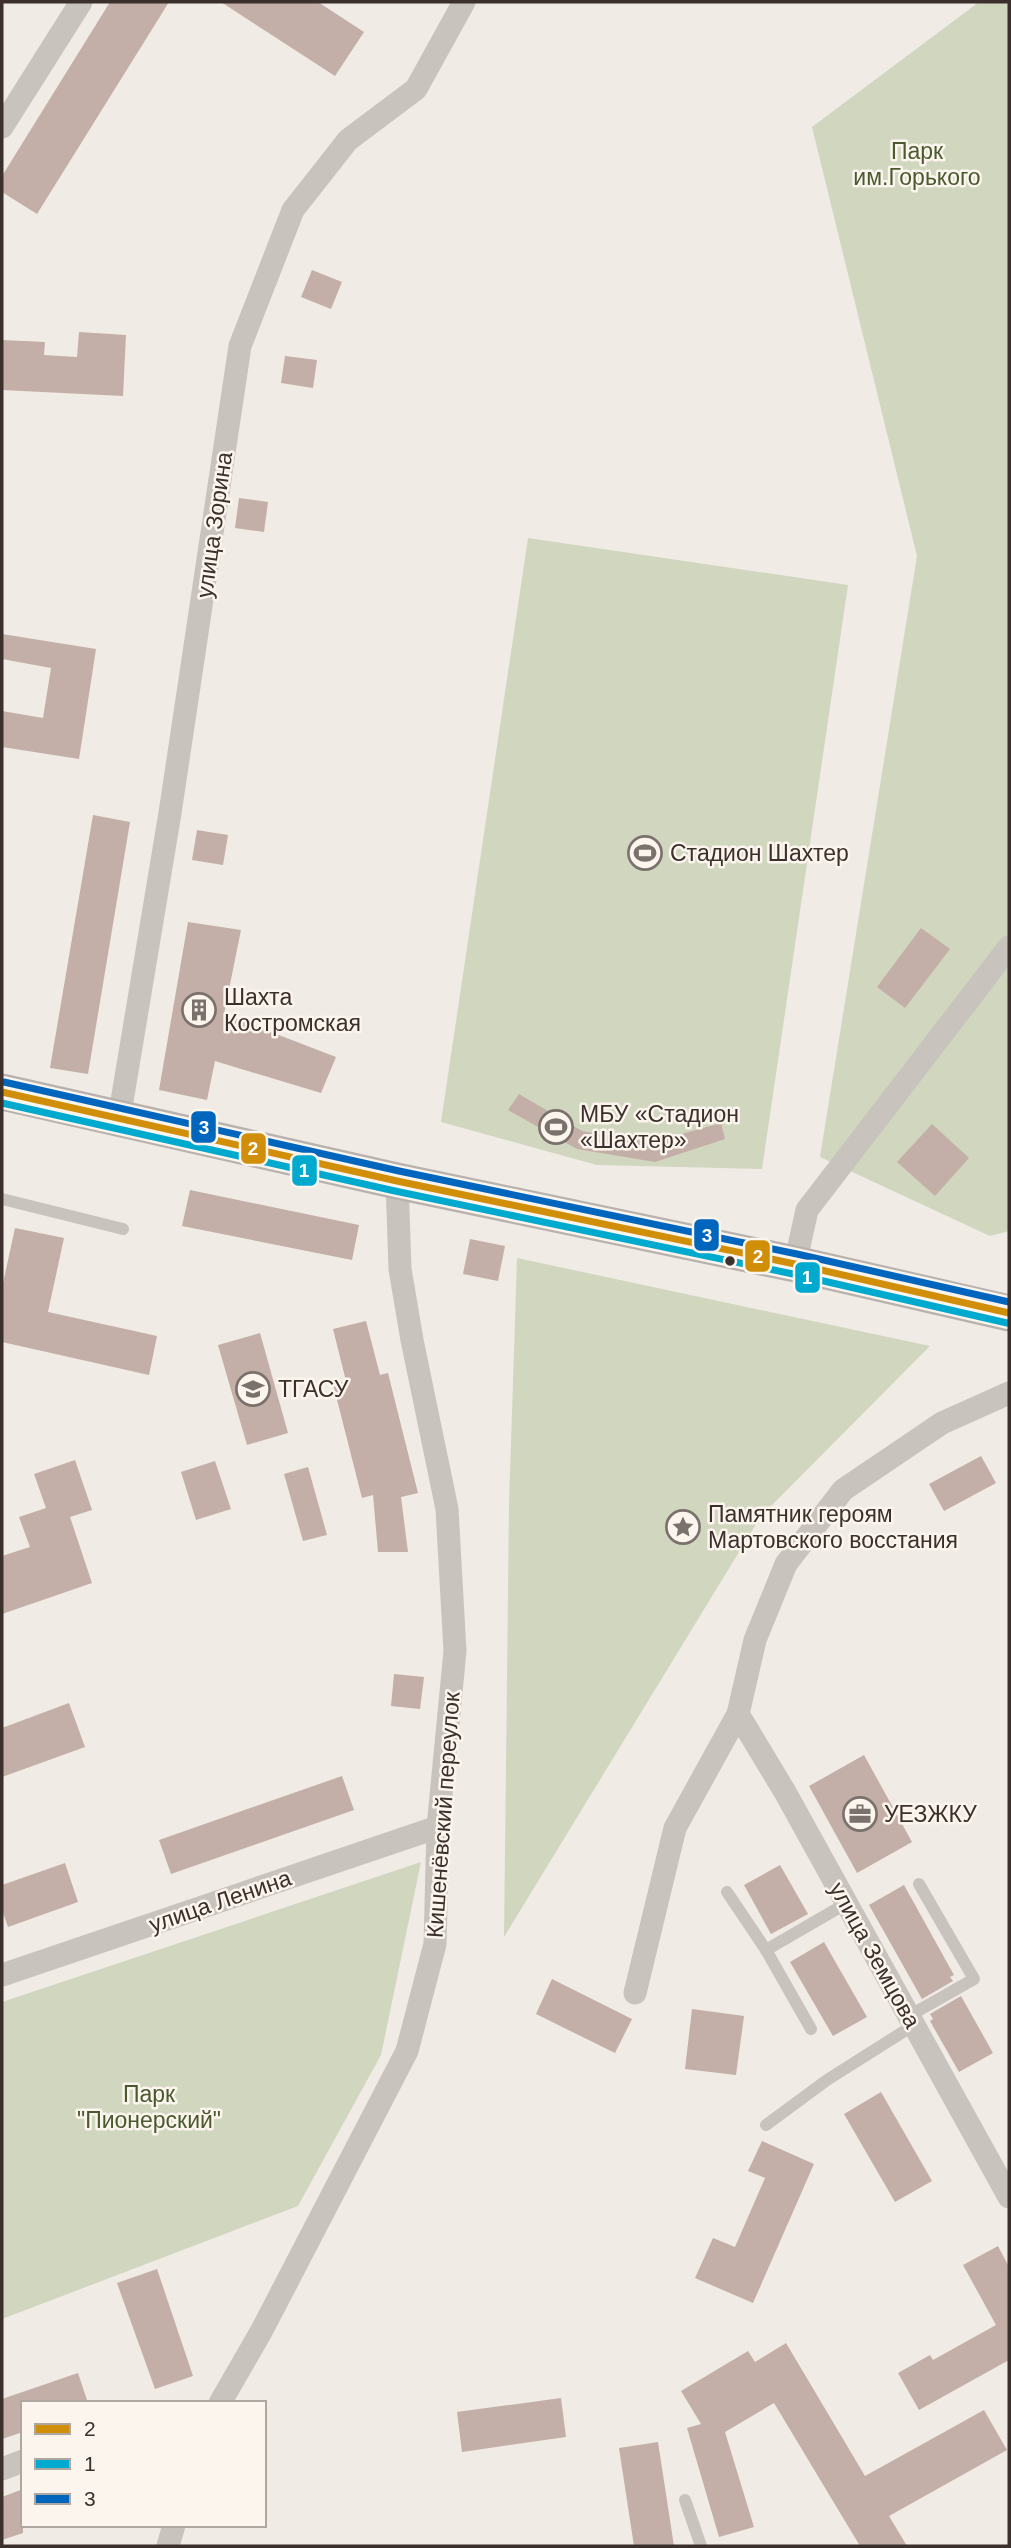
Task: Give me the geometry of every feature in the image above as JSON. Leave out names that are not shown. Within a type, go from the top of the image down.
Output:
[{"type":"main road","points":[[2,1091],[397,1181],[795,1264],[1009,1313]]},
{"type":"street","points":[[2,127],[81,2]]},
{"type":"street","name":"улица Зорина","points":[[119,1119],[172,800],[240,346],[293,210],[348,140],[416,89],[464,2]]},
{"type":"street","points":[[795,1264],[807,1210],[1009,947]]},
{"type":"street","name":"Кишенёвский переулок","points":[[221,2401],[281,2295],[407,2051],[435,1944],[438,1827],[455,1651],[447,1509],[400,1269],[397,1181]]},
{"type":"street","points":[[635,1993],[675,1828],[738,1714],[755,1640],[786,1564],[843,1490],[942,1423],[1009,1393]]},
{"type":"street","name":"улица Земцова","points":[[738,1714],[785,1792],[1009,2197]]},
{"type":"street","name":"улица Ленина","points":[[2,1975],[438,1827]]},
{"type":"street","points":[[2,2469],[21,2462]]},
{"type":"street","points":[[169,2546],[174,2527]]},
{"type":"lane","points":[[2,1199],[122,1229]]},
{"type":"lane","points":[[766,2125],[974,1979],[919,1884]]},
{"type":"lane","points":[[727,1892],[766,1950],[811,2029]]},
{"type":"lane","points":[[766,1950],[846,1903]]},
{"type":"lane","points":[[685,2500],[701,2546]]},
{"type":"green space","name":"Парк им.Горького","points":[[979,2],[1009,2],[1009,1231],[990,1236],[820,1157],[917,556],[812,127]]},
{"type":"green space","name":"Стадион Шахтер","points":[[528,538],[848,585],[762,1169],[597,1165],[441,1122]]},
{"type":"green space","points":[[517,1258],[930,1346],[761,1516],[504,1937],[509,1505]]},
{"type":"green space","name":"Парк \"Пионерский\"","points":[[421,1862],[381,2055],[298,2206],[2,2319],[2,2002]]},
{"type":"building","points":[[110,2],[169,2],[37,214],[2,192],[2,176]]},
{"type":"building","points":[[221,2],[318,2],[364,32],[335,76]]},
{"type":"building","points":[[312,270],[342,282],[331,309],[301,297]]},
{"type":"building","points":[[79,332],[126,335],[123,396],[2,390],[2,340],[45,342],[44,355],[77,357]]},
{"type":"building","points":[[285,356],[317,360],[313,388],[281,383]]},
{"type":"building","points":[[239,498],[268,502],[264,532],[235,528]]},
{"type":"building","points":[[2,634],[96,649],[79,759],[2,747],[2,711],[43,718],[51,668],[2,659]]},
{"type":"building","points":[[93,815],[130,822],[88,1074],[50,1068]]},
{"type":"building","points":[[197,830],[228,835],[223,865],[192,860]]},
{"type":"building","name":"Шахта Костромская","points":[[188,922],[241,930],[224,1014],[336,1057],[321,1093],[215,1061],[207,1100],[159,1090]]},
{"type":"building","points":[[921,928],[950,949],[905,1008],[877,987]]},
{"type":"building","name":"МБУ «Стадион «Шахтер»","points":[[519,1094],[582,1131],[653,1142],[721,1123],[725,1139],[655,1162],[577,1149],[508,1110]]},
{"type":"building","points":[[932,1124],[969,1158],[935,1196],[897,1162]]},
{"type":"building","points":[[190,1190],[359,1225],[352,1260],[182,1226]]},
{"type":"building","points":[[15,1228],[64,1238],[48,1312],[157,1336],[149,1375],[2,1342],[2,1288]]},
{"type":"building","points":[[470,1239],[505,1246],[498,1281],[463,1274]]},
{"type":"building","points":[[366,1321],[380,1375],[388,1373],[418,1493],[401,1497],[408,1552],[378,1552],[373,1495],[362,1498],[333,1384],[346,1381],[333,1329]]},
{"type":"building","name":"ТГАСУ","points":[[260,1333],[288,1433],[247,1445],[218,1345]]},
{"type":"building","points":[[981,1456],[996,1483],[944,1511],[929,1484]]},
{"type":"building","points":[[75,1460],[92,1510],[70,1517],[92,1583],[2,1614],[2,1556],[30,1547],[19,1517],[46,1508],[34,1474]]},
{"type":"building","points":[[215,1461],[231,1509],[196,1520],[181,1472]]},
{"type":"building","points":[[308,1467],[327,1535],[303,1541],[284,1474]]},
{"type":"building","points":[[394,1674],[424,1677],[420,1709],[391,1706]]},
{"type":"building","points":[[69,1703],[85,1747],[2,1777],[2,1728]]},
{"type":"building","name":"УЕЗЖКУ","points":[[864,1755],[912,1842],[857,1873],[809,1786]]},
{"type":"building","points":[[342,1776],[354,1810],[171,1874],[159,1840]]},
{"type":"building","points":[[65,1863],[78,1902],[8,1927],[2,1910],[2,1885]]},
{"type":"building","points":[[780,1865],[808,1914],[771,1934],[744,1885]]},
{"type":"building","points":[[904,1885],[954,1975],[950,1977],[953,1981],[922,1999],[869,1905]]},
{"type":"building","points":[[824,1942],[867,2017],[833,2036],[790,1962]]},
{"type":"building","points":[[552,1979],[632,2019],[615,2053],[536,2014]]},
{"type":"building","points":[[961,1996],[993,2053],[959,2072],[930,2021],[933,2019],[930,2014]]},
{"type":"building","points":[[692,2009],[744,2016],[736,2075],[685,2069]]},
{"type":"building","points":[[881,2092],[932,2181],[895,2202],[844,2114]]},
{"type":"building","points":[[762,2141],[814,2164],[753,2303],[695,2278],[713,2238],[735,2247],[765,2178],[748,2171]]},
{"type":"building","points":[[998,2246],[1009,2267],[1009,2360],[919,2410],[898,2373],[930,2355],[933,2360],[996,2325],[963,2265]]},
{"type":"building","points":[[157,2269],[193,2376],[155,2389],[117,2283]]},
{"type":"building","points":[[786,2343],[865,2476],[984,2410],[1007,2450],[889,2516],[907,2546],[860,2546],[774,2403],[725,2432],[754,2527],[719,2537],[687,2428],[701,2424],[681,2391],[748,2351],[755,2362]]},
{"type":"building","points":[[78,2373],[87,2401],[21,2401],[21,2433],[2,2439],[2,2399]]},
{"type":"building","points":[[561,2398],[566,2437],[462,2452],[457,2412]]},
{"type":"building","points":[[658,2442],[674,2546],[634,2546],[619,2448]]},
{"type":"building","points":[[21,2490],[23,2533],[2,2540],[2,2497]]},
{"type":"transit line","name":"3","points":[[4,1082],[399,1171],[797,1254],[1009,1302]]},
{"type":"transit line","name":"2","points":[[2,1092],[397,1181],[795,1264],[1009,1313]]},
{"type":"transit line","name":"1","points":[[2,1103],[395,1191],[793,1274],[1007,1323]]},
{"type":"place","name":"Стадион Шахтер","points":[[645,853]]},
{"type":"place","name":"Шахта Костромская","points":[[199,1010]]},
{"type":"place","name":"МБУ «Стадион «Шахтер»","points":[[556,1127]]},
{"type":"place","name":"ТГАСУ","points":[[253,1389]]},
{"type":"place","name":"Памятник героям Мартовского восстания","points":[[683,1527]]},
{"type":"place","name":"УЕЗЖКУ","points":[[860,1814]]}]
